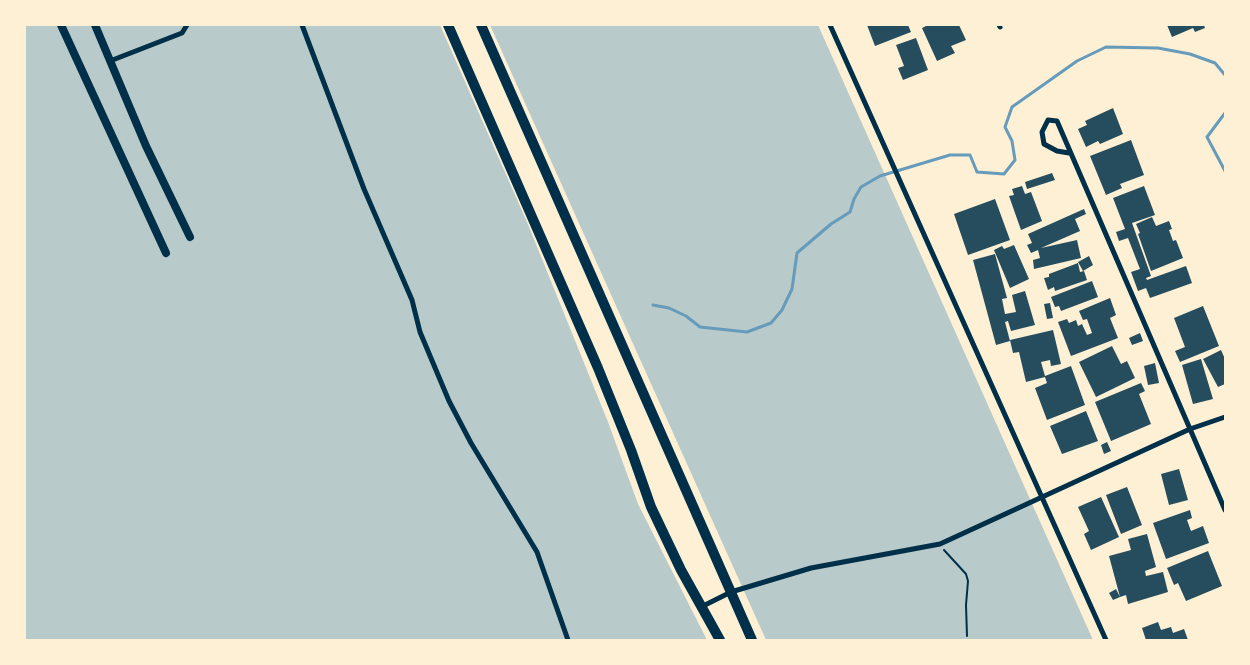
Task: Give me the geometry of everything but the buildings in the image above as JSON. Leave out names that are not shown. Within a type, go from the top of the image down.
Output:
[{"type":"main road","points":[[448,25],[598,368],[631,450],[651,507],[681,570],[703,606],[720,640]]},
{"type":"main road","points":[[481,25],[752,640]]},
{"type":"street","points":[[61,25],[166,253]]},
{"type":"street","points":[[95,25],[146,146],[190,237]]},
{"type":"street","points":[[110,61],[182,33],[187,25]]},
{"type":"street","points":[[302,25],[364,189],[412,300],[420,332],[449,400],[470,443],[537,552],[568,640]]},
{"type":"street","points":[[830,25],[1106,640]]},
{"type":"street","points":[[1068,153],[1056,151],[1044,144],[1041,137],[1043,126],[1048,120],[1057,121],[1225,510]]},
{"type":"street","points":[[703,606],[731,592],[811,568],[940,544],[1190,430],[1225,417]]},
{"type":"path","points":[[940,544],[966,574],[968,581],[966,605],[967,636]]},
{"type":"shaded area","points":[[25,25],[440,25],[527,222],[608,422],[638,504],[707,640],[25,640]]},
{"type":"shaded area","points":[[490,25],[818,25],[1093,640],[766,640]]},
{"type":"waterway","points":[[653,305],[669,308],[686,316],[700,327],[747,332],[771,323],[782,310],[792,289],[797,253],[831,224],[850,212],[854,199],[861,187],[880,176],[950,155],[970,155],[977,172],[1004,174],[1015,160],[1012,141],[1005,127],[1012,107],[1077,61],[1106,47],[1158,48],[1190,54],[1215,63],[1225,75]]},
{"type":"waterway","points":[[1225,113],[1207,137],[1225,171]]}]
